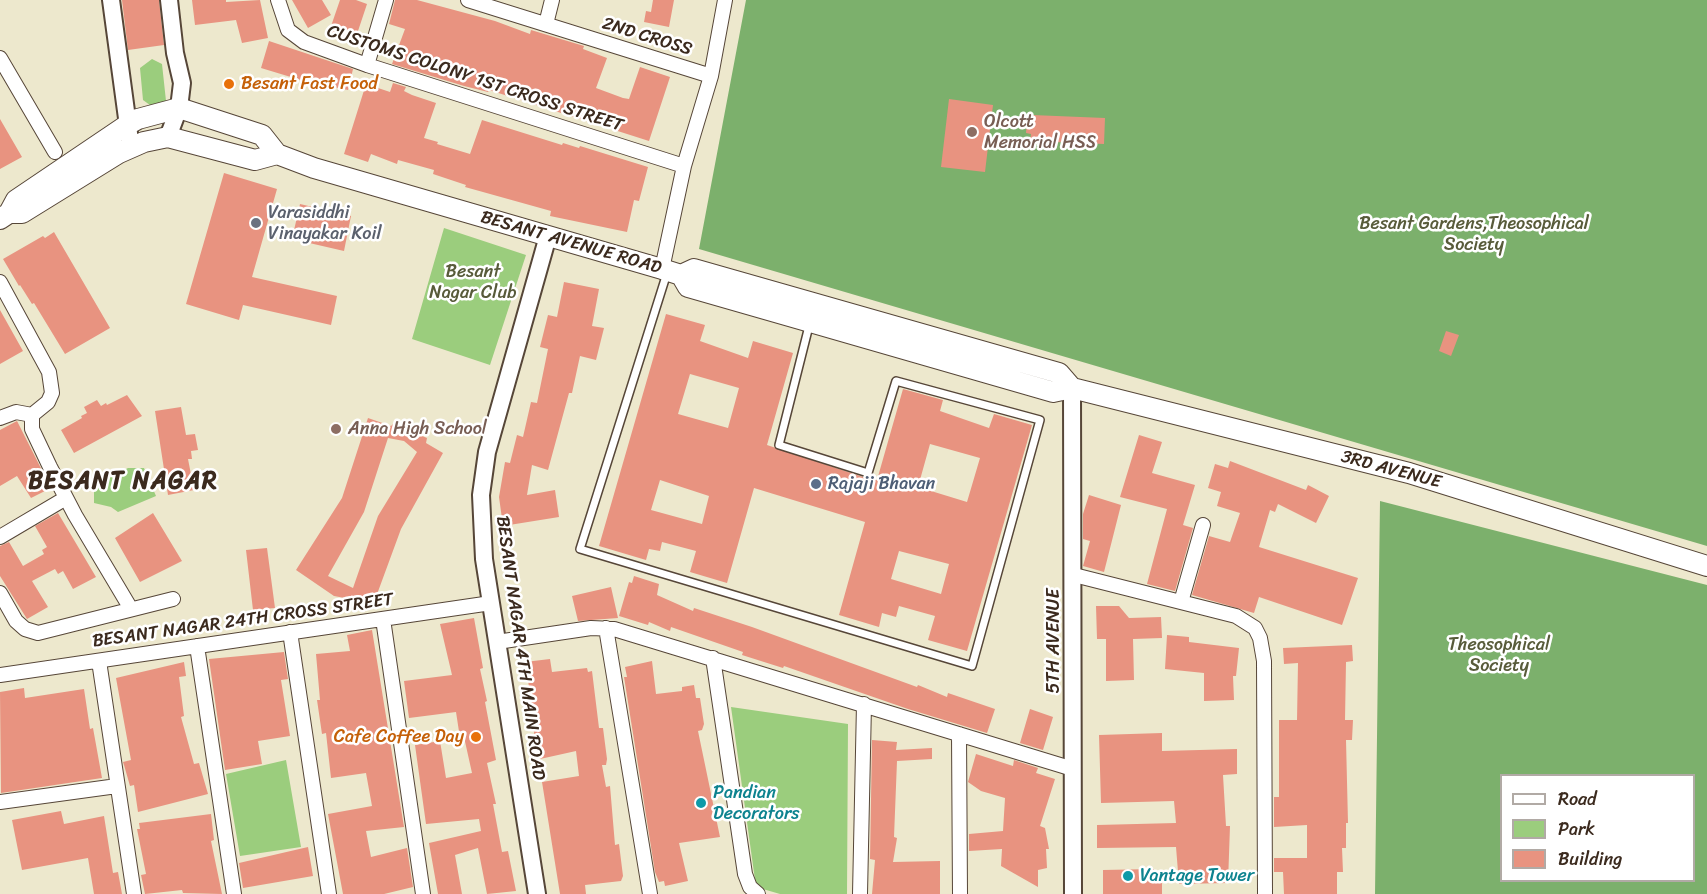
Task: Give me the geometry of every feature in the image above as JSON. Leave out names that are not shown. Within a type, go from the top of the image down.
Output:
[{"type":"main road","points":[[4,216],[15,200],[127,125],[138,119],[179,108],[262,135],[277,154]]},
{"type":"main road","points":[[4,216],[22,213],[125,150],[168,137]]},
{"type":"main road","name":"BESANT AVENUE ROAD","points":[[168,137],[255,160],[277,154],[314,168],[670,272],[688,287],[1053,392],[1072,388]]},
{"type":"main road","points":[[670,272],[694,268],[1059,373],[1072,388]]},
{"type":"main road","name":"3RD AVENUE","points":[[1072,388],[1408,473],[1707,566]]},
{"type":"street","points":[[111,0],[127,125],[125,150]]},
{"type":"street","points":[[168,137],[179,108],[182,83],[175,54],[169,0]]},
{"type":"street","name":"CUSTOMS COLONY 1ST CROSS STREET","points":[[278,0],[288,30],[303,42],[367,65],[684,166]]},
{"type":"street","points":[[367,65],[386,0]]},
{"type":"street","name":"2ND CROSS","points":[[468,0],[711,76]]},
{"type":"street","points":[[546,24],[552,0]]},
{"type":"street","points":[[670,272],[684,166],[711,76],[725,0]]},
{"type":"street","points":[[0,58],[55,152]]},
{"type":"street","name":"BESANT NAGAR 4TH MAIN ROAD","points":[[537,894],[491,603],[481,526],[481,495],[487,452],[548,236]]},
{"type":"street","points":[[0,282],[49,372],[52,393],[48,402],[32,415],[16,412],[0,418]]},
{"type":"street","name":"5TH AVENUE","points":[[1072,388],[1074,574],[1072,894]]},
{"type":"street","points":[[32,415],[32,429],[66,498],[131,609]]},
{"type":"street","points":[[0,537],[66,498]]},
{"type":"street","points":[[1181,602],[1203,525]]},
{"type":"street","points":[[1074,574],[1236,616],[1255,628],[1260,638],[1264,661],[1265,894]]},
{"type":"street","points":[[0,593],[16,621],[25,628],[38,633],[173,599]]},
{"type":"street","name":"BESANT NAGAR 24TH CROSS STREET","points":[[0,675],[491,603]]},
{"type":"street","points":[[383,619],[423,894]]},
{"type":"street","points":[[497,642],[606,628],[714,658],[1073,769]]},
{"type":"street","points":[[606,628],[650,894]]},
{"type":"street","points":[[290,632],[329,894]]},
{"type":"street","points":[[197,646],[234,894]]},
{"type":"street","points":[[714,658],[745,874],[750,887],[758,894]]},
{"type":"street","points":[[99,661],[134,894]]},
{"type":"street","points":[[860,894],[864,704]]},
{"type":"street","points":[[959,734],[960,894]]},
{"type":"street","points":[[0,802],[117,786]]},
{"type":"lane","points":[[670,272],[580,549],[972,666],[1041,420],[896,381],[868,473],[779,445],[810,322]]},
{"type":"green space","name":"Besant Gardens,Theosophical Society","points":[[746,0],[1707,0],[1707,546],[699,249]]},
{"type":"green space","points":[[152,59],[162,64],[166,101],[154,108],[143,100],[140,68]]},
{"type":"green space","name":"Besant Nagar Club","points":[[444,228],[526,255],[490,365],[412,339]]},
{"type":"green space","points":[[128,468],[144,468],[156,496],[118,512],[111,507],[94,503],[94,486]]},
{"type":"green space","name":"Theosophical Society","points":[[1380,501],[1707,585],[1707,894],[1375,894]]},
{"type":"green space","points":[[731,707],[848,724],[847,894],[780,894],[756,887]]},
{"type":"green space","points":[[286,760],[301,847],[240,856],[226,774]]},
{"type":"building","points":[[122,0],[159,0],[164,45],[128,50]]},
{"type":"building","points":[[192,0],[226,0],[226,2],[260,0],[268,38],[242,43],[236,20],[195,25]]},
{"type":"building","points":[[292,0],[322,0],[331,15],[308,28]]},
{"type":"building","points":[[340,0],[356,0],[367,4],[355,40],[329,32]]},
{"type":"building","points":[[395,0],[417,0],[495,21],[530,34],[531,30],[584,46],[583,49],[607,58],[596,88],[623,98],[629,99],[640,67],[670,77],[649,141],[489,90],[488,92],[464,86],[392,64],[405,29],[389,24]]},
{"type":"building","points":[[653,0],[674,0],[669,27],[644,22],[646,11],[651,12]]},
{"type":"building","points":[[269,41],[353,69],[348,90],[304,81],[261,68]]},
{"type":"building","points":[[393,83],[406,87],[404,91],[412,95],[436,103],[424,138],[438,142],[437,144],[470,154],[482,120],[562,145],[563,143],[579,148],[580,146],[648,167],[639,201],[634,200],[627,232],[550,216],[551,211],[465,187],[466,185],[433,174],[434,170],[398,160],[397,164],[371,154],[368,162],[344,154],[366,84],[390,92]]},
{"type":"building","points":[[949,99],[993,105],[985,172],[941,167]]},
{"type":"building","points":[[1032,115],[1105,118],[1104,144],[1030,141],[1031,134],[1026,133],[1027,119],[1032,119]]},
{"type":"building","points":[[0,119],[22,157],[0,169]]},
{"type":"building","points":[[224,173],[277,189],[252,277],[337,296],[331,325],[243,305],[239,320],[186,304]]},
{"type":"building","points":[[300,204],[351,216],[344,251],[292,239]]},
{"type":"building","points":[[54,232],[110,328],[65,354],[34,303],[32,304],[19,286],[3,259]]},
{"type":"building","points":[[564,282],[599,289],[592,326],[604,328],[596,360],[580,356],[572,393],[569,393],[548,470],[532,465],[527,495],[555,490],[559,517],[503,526],[499,497],[505,462],[510,463],[517,435],[523,437],[531,402],[537,403],[548,349],[540,347],[548,315],[557,317]]},
{"type":"building","points":[[0,310],[23,351],[0,364]]},
{"type":"building","name":"Rajaji Bhavan","points":[[666,314],[705,325],[700,341],[748,358],[753,341],[793,353],[767,445],[866,478],[877,480],[903,389],[943,400],[940,411],[989,428],[994,414],[1032,425],[967,651],[928,640],[935,616],[899,606],[896,617],[882,613],[879,627],[839,615],[865,522],[754,488],[727,583],[690,572],[696,551],[662,542],[660,551],[649,549],[646,560],[599,546]],"holes":[[[690,374],[739,388],[728,428],[678,414]],[[930,444],[980,458],[967,502],[918,487]],[[660,480],[709,496],[702,524],[651,510]],[[899,551],[949,564],[941,594],[891,579]]]},
{"type":"building","points":[[1446,331],[1459,335],[1451,356],[1439,351]]},
{"type":"building","points":[[127,395],[142,416],[74,453],[61,430],[82,418],[81,416],[87,413],[84,407],[97,400],[101,406],[106,403],[107,405]]},
{"type":"building","points":[[181,407],[186,435],[195,434],[198,450],[191,451],[192,459],[188,459],[194,490],[168,495],[155,411]]},
{"type":"building","points":[[368,418],[391,426],[393,424],[427,438],[426,443],[443,453],[401,529],[376,597],[377,604],[334,596],[296,570],[342,498]],"holes":[[[388,438],[404,441],[417,452],[378,516],[353,588],[328,576],[364,512]]]},
{"type":"building","points":[[17,421],[51,488],[31,498],[17,476],[0,486],[0,430]]},
{"type":"building","points":[[1139,435],[1162,442],[1152,473],[1195,485],[1183,525],[1193,528],[1175,591],[1147,584],[1167,509],[1120,497]]},
{"type":"building","points":[[1230,461],[1306,490],[1308,485],[1329,496],[1316,523],[1278,504],[1275,512],[1270,510],[1259,547],[1358,578],[1342,625],[1259,597],[1254,613],[1192,595],[1209,536],[1230,542],[1240,513],[1217,506],[1221,492],[1208,488],[1215,464],[1228,468]]},
{"type":"building","points":[[1089,495],[1121,505],[1104,572],[1083,566],[1090,541],[1083,539],[1083,514]]},
{"type":"building","points":[[58,513],[96,577],[73,589],[63,571],[58,574],[55,569],[32,581],[48,607],[27,619],[0,576],[0,546],[9,542],[23,566],[44,554],[42,550],[47,547],[35,526]]},
{"type":"building","points":[[153,513],[182,561],[140,582],[115,538]]},
{"type":"building","points":[[267,548],[275,608],[253,610],[246,550]]},
{"type":"building","points":[[634,576],[659,584],[657,595],[693,611],[694,608],[752,627],[947,697],[948,693],[995,709],[987,733],[908,709],[784,666],[783,668],[742,655],[743,652],[671,627],[670,631],[649,622],[648,625],[619,616],[629,582],[632,583]]},
{"type":"building","points":[[611,587],[618,618],[578,621],[572,596]]},
{"type":"building","points":[[1096,606],[1119,606],[1129,618],[1161,617],[1162,638],[1133,639],[1134,680],[1106,681],[1106,639],[1097,639]]},
{"type":"building","points":[[474,618],[483,668],[480,669],[487,701],[485,702],[496,760],[487,763],[496,804],[493,804],[502,852],[508,851],[516,891],[487,894],[478,848],[455,855],[462,894],[438,894],[429,843],[481,831],[479,819],[426,824],[415,745],[440,741],[446,778],[472,773],[464,737],[460,738],[456,712],[409,718],[404,681],[452,675],[440,624]]},
{"type":"building","points":[[372,630],[404,827],[366,831],[371,857],[407,848],[413,887],[384,894],[343,894],[328,814],[372,806],[366,773],[331,778],[326,733],[322,734],[317,700],[320,700],[316,654],[350,651],[347,635]]},
{"type":"building","points":[[1167,635],[1189,637],[1189,642],[1239,648],[1236,676],[1233,676],[1234,700],[1204,701],[1204,673],[1165,669]]},
{"type":"building","points":[[1352,645],[1353,661],[1346,662],[1345,720],[1353,720],[1352,740],[1346,740],[1348,823],[1346,823],[1346,848],[1342,848],[1343,872],[1337,872],[1337,894],[1284,894],[1283,872],[1274,872],[1274,858],[1307,858],[1307,825],[1274,827],[1274,797],[1279,797],[1279,720],[1297,720],[1298,663],[1284,664],[1283,648]]},
{"type":"building","points":[[284,652],[288,679],[281,680],[290,736],[258,741],[262,764],[225,770],[209,659]]},
{"type":"building","points":[[550,659],[552,672],[587,668],[588,672],[592,671],[599,728],[603,728],[607,759],[606,765],[602,765],[606,787],[610,786],[615,845],[619,844],[623,876],[621,881],[585,885],[586,894],[560,894],[542,782],[579,776],[576,751],[540,759],[531,719],[534,718],[525,662]]},
{"type":"building","points":[[652,661],[656,694],[682,691],[682,687],[694,685],[696,698],[700,698],[704,724],[702,730],[698,731],[720,837],[679,843],[688,881],[665,886],[664,881],[659,882],[655,872],[624,677],[627,677],[625,667]]},
{"type":"building","points":[[184,662],[186,676],[179,677],[184,716],[181,717],[194,764],[199,763],[208,794],[138,812],[134,785],[130,786],[123,762],[131,760],[116,678]]},
{"type":"building","points":[[24,688],[25,698],[84,689],[90,729],[93,728],[102,778],[1,793],[0,692]]},
{"type":"building","points":[[1030,709],[1053,717],[1043,750],[1020,743]]},
{"type":"building","points":[[1162,733],[1162,751],[1237,749],[1237,774],[1223,775],[1226,826],[1230,826],[1228,883],[1179,884],[1176,847],[1097,848],[1097,825],[1176,823],[1174,801],[1101,803],[1099,735]]},
{"type":"building","points":[[872,740],[897,742],[896,750],[932,748],[932,759],[897,761],[894,837],[897,838],[893,862],[940,861],[940,894],[872,894],[875,860],[870,859]]},
{"type":"building","points":[[976,754],[1013,766],[1014,760],[1038,768],[1036,773],[1055,779],[1040,826],[1045,828],[1049,849],[1046,849],[1047,868],[1038,870],[1038,887],[1001,866],[1002,849],[969,851],[969,834],[1003,831],[1005,798],[981,791],[968,782]]},
{"type":"building","points":[[61,811],[64,824],[104,816],[113,873],[118,872],[122,894],[94,894],[88,858],[22,870],[12,820]]},
{"type":"building","points":[[211,814],[214,840],[211,841],[222,894],[183,893],[182,890],[145,894],[141,875],[146,874],[137,829],[140,829],[139,823]]},
{"type":"building","points":[[308,847],[313,876],[243,888],[239,863]]},
{"type":"building","name":"Vantage Tower","points":[[1154,869],[1154,882],[1162,882],[1162,894],[1103,894],[1103,870]]},
{"type":"place","name":"Besant Fast Food","points":[[229,84]]},
{"type":"place","name":"Olcott Memorial HSS","points":[[972,132]]},
{"type":"place","name":"Varasiddhi Vinayakar Koil","points":[[256,223]]},
{"type":"place","name":"Anna High School","points":[[336,429]]},
{"type":"place","name":"Rajaji Bhavan","points":[[816,484]]},
{"type":"place","name":"Cafe Coffee Day","points":[[476,737]]},
{"type":"place","name":"Pandian Decorators","points":[[701,803]]},
{"type":"place","name":"Vantage Tower","points":[[1128,876]]},
{"type":"district","name":"BESANT NAGAR","points":[[123,482]]}]
